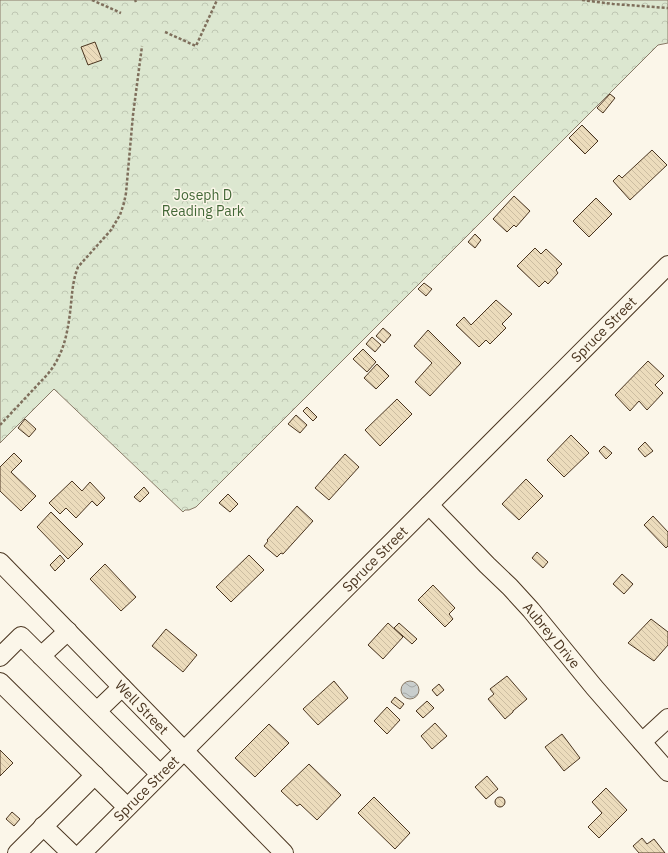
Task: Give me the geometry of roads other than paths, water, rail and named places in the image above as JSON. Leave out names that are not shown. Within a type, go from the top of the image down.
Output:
[{"type":"street","name":"Spruce Street","points":[[82,853],[668,266]]},
{"type":"street","name":"Aubrey Drive","points":[[429,505],[531,610],[594,687],[668,772]]},
{"type":"street","name":"Well Street","points":[[0,562],[284,853]]},
{"type":"street","points":[[41,656],[68,632]]},
{"type":"street","points":[[0,657],[21,636],[160,774]]},
{"type":"street","points":[[0,682],[127,807]]},
{"type":"street","points":[[97,711],[122,687]]},
{"type":"street","points":[[642,742],[668,718]]},
{"type":"street","points":[[17,853],[95,775]]},
{"type":"street","points":[[43,826],[71,853]]},
{"type":"water","points":[[410,681],[416,684],[419,690],[416,696],[410,699],[404,696],[401,690],[404,684]]},
{"type":"park label","name":"Joseph D Reading Park","points":[[203,204]]}]
